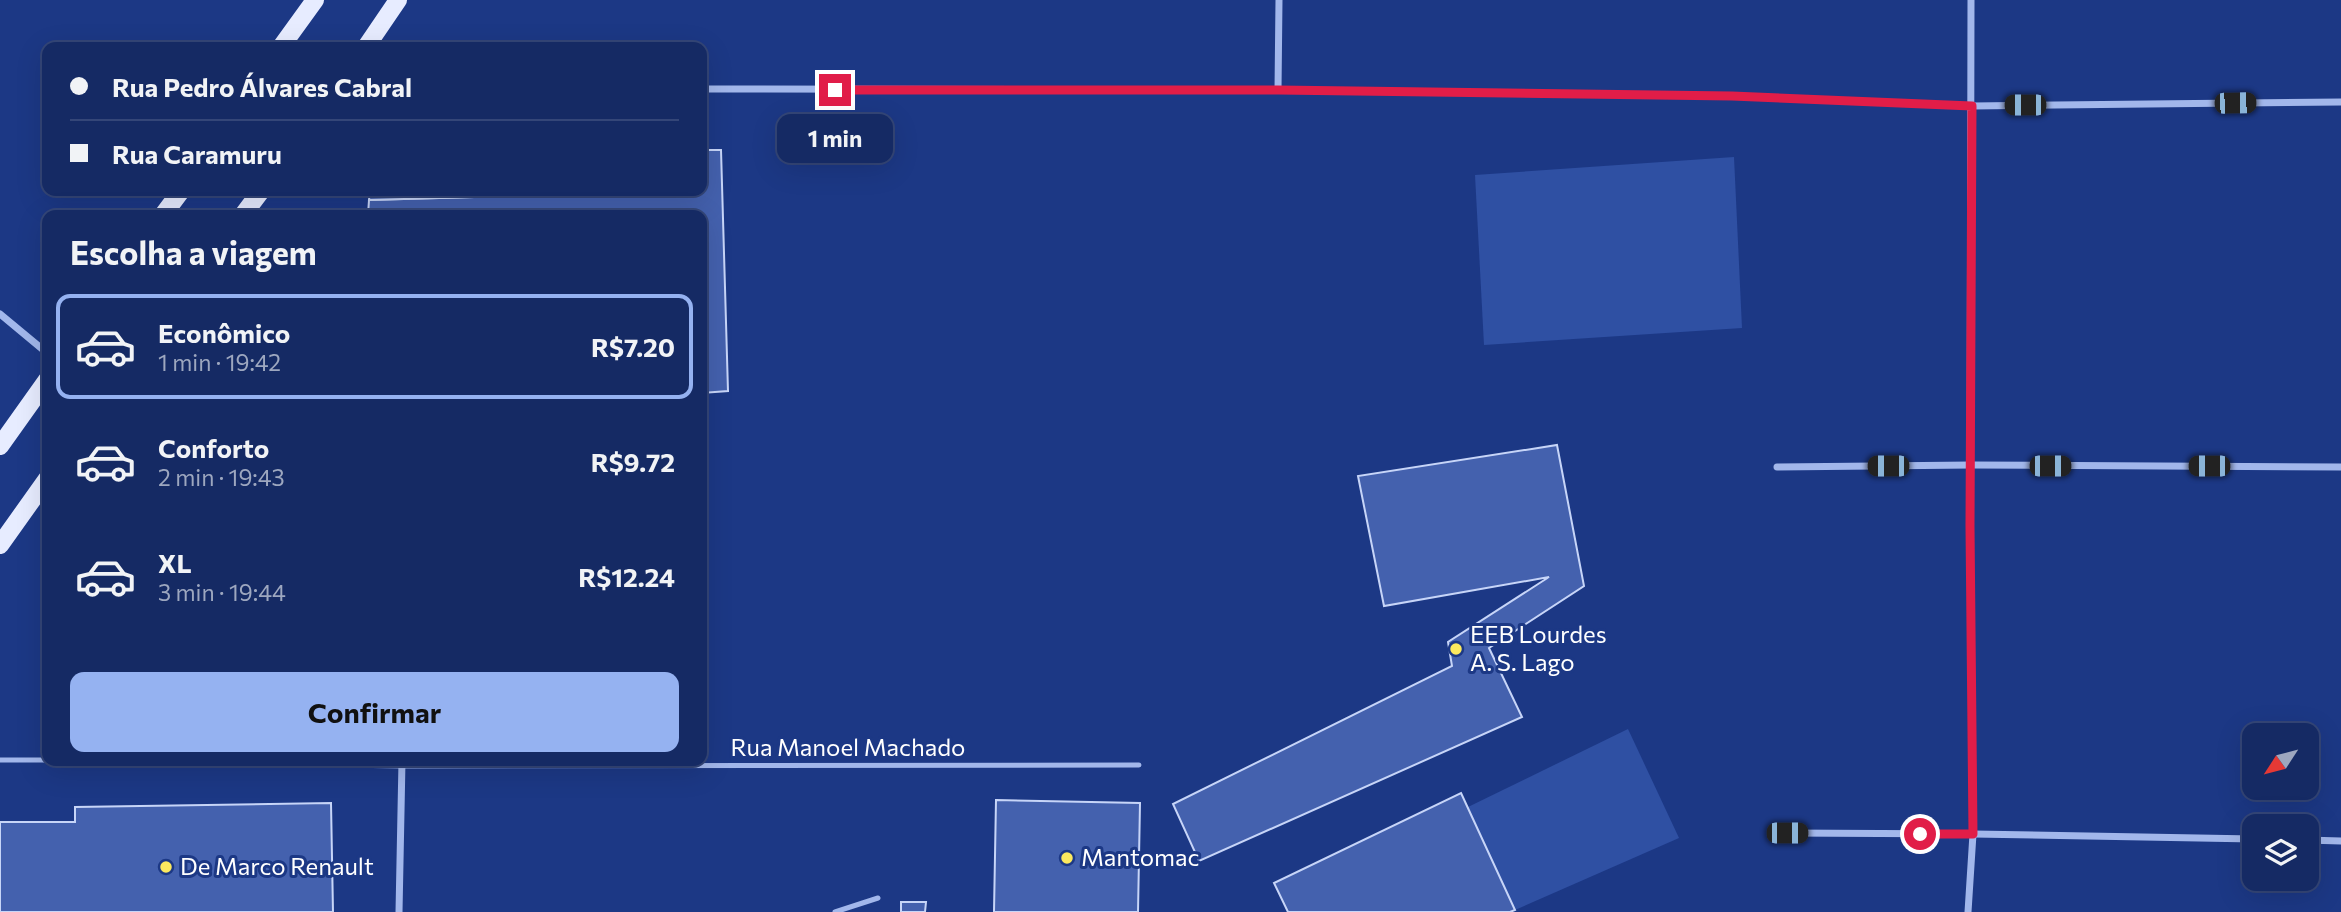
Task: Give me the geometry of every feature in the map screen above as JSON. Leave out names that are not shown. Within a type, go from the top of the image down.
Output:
[{"type":"main road","points":[[285,42],[314,0]]},
{"type":"main road","points":[[369,42],[398,0]]},
{"type":"main road","points":[[0,446],[42,387]]},
{"type":"main road","points":[[0,545],[42,486]]},
{"type":"street","points":[[1278,90],[1279,0]]},
{"type":"street","points":[[1968,912],[1973,834],[1971,0]]},
{"type":"street","points":[[707,89],[1278,90],[1732,96],[1972,106],[2341,102]]},
{"type":"street","points":[[0,314],[42,349]]},
{"type":"street","points":[[1777,467],[2341,467]]},
{"type":"street","points":[[399,912],[402,766]]},
{"type":"street","points":[[1787,833],[2242,839]]},
{"type":"street","points":[[2319,840],[2341,841]]},
{"type":"lane","points":[[0,760],[42,761]]},
{"type":"lane","name":"Rua Manoel Machado","points":[[707,764],[1139,765]]},
{"type":"lane","points":[[835,912],[878,898]]},
{"type":"shaded area","points":[[1734,157],[1742,328],[1484,345],[1475,175]]},
{"type":"shaded area","points":[[1628,729],[1679,838],[1515,910],[1468,807]]},
{"type":"building","points":[[707,150],[721,150],[728,391],[707,393],[707,210],[368,210],[369,200],[511,196],[707,196]]},
{"type":"building","points":[[369,196],[511,196],[369,200]]},
{"type":"building","points":[[1557,445],[1584,586],[1489,648],[1522,717],[1199,861],[1173,804],[1452,666],[1448,642],[1549,577],[1384,606],[1358,476]]},
{"type":"building","points":[[1461,793],[1515,910],[1288,912],[1274,883]]},
{"type":"building","name":"Mantomac","points":[[996,800],[1140,803],[1138,912],[994,912]]},
{"type":"building","name":"De Marco Renault","points":[[331,803],[333,912],[0,912],[0,822],[75,822],[75,807]]},
{"type":"building","points":[[901,902],[926,902],[925,912],[901,912]]},
{"type":"place","name":"EEB Lourdes A. S. Lago","points":[[1456,649]]},
{"type":"place","name":"Mantomac","points":[[1067,858]]},
{"type":"place","name":"De Marco Renault","points":[[166,867]]},
{"type":"route","points":[[835,90],[1278,90],[1732,96],[1972,106],[1970,526],[1973,834],[1920,834]]}]
